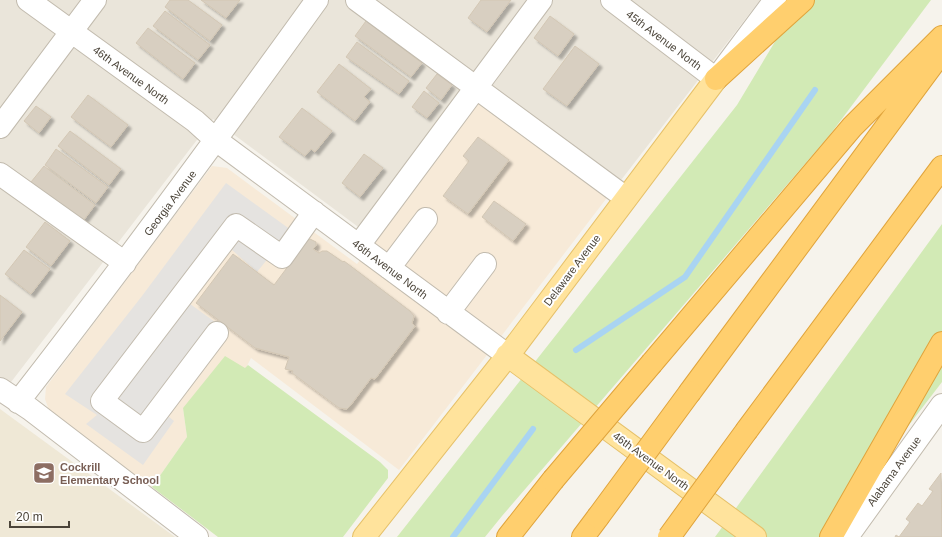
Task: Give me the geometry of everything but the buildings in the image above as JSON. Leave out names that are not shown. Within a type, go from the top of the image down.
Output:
[{"type":"highway","points":[[716,80],[802,0]]},
{"type":"highway","points":[[508,537],[652,363],[852,127],[942,37]]},
{"type":"highway","points":[[583,537],[942,51]]},
{"type":"highway","points":[[669,537],[746,430],[942,167]]},
{"type":"highway","points":[[831,537],[942,343]]},
{"type":"main road","name":"Delaware Avenue","points":[[364,537],[507,355],[716,80]]},
{"type":"main road","name":"46th Avenue North","points":[[507,355],[755,537]]},
{"type":"street","name":"46th Avenue North","points":[[28,0],[195,121],[216,140],[359,245],[448,313],[507,355]]},
{"type":"street","points":[[0,127],[95,0]]},
{"type":"street","name":"Georgia Avenue","points":[[18,402],[125,263],[317,0]]},
{"type":"street","points":[[357,0],[626,198]]},
{"type":"street","points":[[359,245],[541,0]]},
{"type":"street","name":"45th Avenue North","points":[[612,0],[716,80]]},
{"type":"street","name":"Delaware Avenue","points":[[716,80],[774,0]]},
{"type":"street","points":[[0,174],[125,263]]},
{"type":"street","points":[[217,332],[143,432],[102,401],[236,225],[282,257],[314,212]]},
{"type":"street","points":[[389,268],[426,218]]},
{"type":"street","points":[[448,313],[485,264]]},
{"type":"street","points":[[0,389],[30,409],[197,537]]},
{"type":"street","name":"Alabama Avenue","points":[[846,537],[938,419]]},
{"type":"shaded area","points":[[0,0],[760,0],[618,184],[361,229],[213,119],[8,386],[0,380]]},
{"type":"shaded area","points":[[478,100],[609,195],[399,470],[251,358],[246,368],[183,408],[187,437],[152,487],[50,413],[45,399],[46,387],[212,166],[227,168],[357,264]]},
{"type":"shaded area","points":[[226,183],[291,230],[257,272],[231,249],[186,301],[222,327],[156,406],[174,421],[143,465],[86,424],[97,415],[65,394],[142,296]]},
{"type":"shaded area","name":"Cockrill Elementary School","points":[[0,409],[175,537],[0,537]]},
{"type":"green space","points":[[800,0],[931,0],[829,136],[485,537],[397,537],[737,105]]},
{"type":"green space","points":[[942,224],[942,382],[823,537],[715,537]]},
{"type":"green space","points":[[225,356],[245,368],[248,365],[380,462],[388,470],[388,478],[343,537],[218,537],[152,487],[187,437],[183,408]]},
{"type":"waterway","points":[[576,350],[685,277],[815,90]]},
{"type":"waterway","points":[[453,537],[533,429]]},
{"type":"place","name":"Cockrill Elementary School","points":[[44,473]]}]
